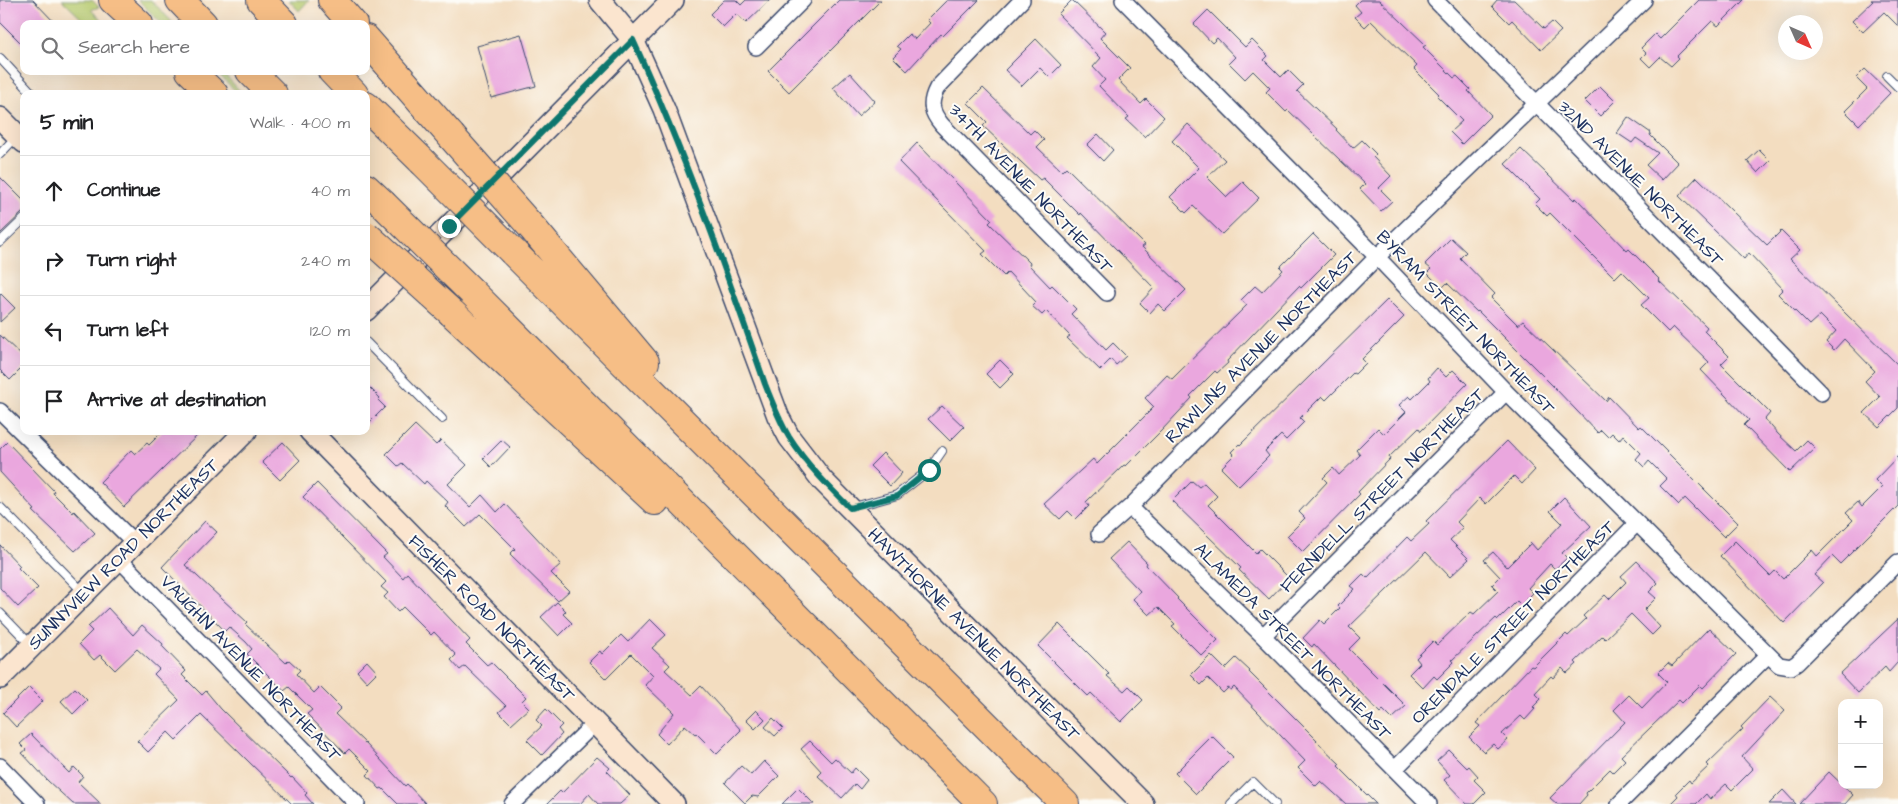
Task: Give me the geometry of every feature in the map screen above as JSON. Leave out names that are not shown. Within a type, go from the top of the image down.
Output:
[{"type":"highway","points":[[113,0],[135,20]]},
{"type":"highway","points":[[180,0],[200,20]]},
{"type":"highway","points":[[261,0],[280,20]]},
{"type":"highway","points":[[332,0],[350,20]]},
{"type":"highway","points":[[370,44],[535,231],[634,348],[721,460]]},
{"type":"highway","points":[[194,75],[210,90]]},
{"type":"highway","points":[[254,75],[269,90]]},
{"type":"highway","points":[[336,75],[350,90]]},
{"type":"highway","points":[[370,110],[1064,804]]},
{"type":"highway","points":[[374,196],[983,804]]},
{"type":"highway","points":[[370,239],[669,514],[760,604],[866,687]]},
{"type":"main road","name":"HAWTHORNE AVENUE NORTHEAST","points":[[600,0],[633,40],[664,109],[778,416],[789,437],[812,468],[850,508],[1143,804]]},
{"type":"main road","points":[[370,306],[673,0]]},
{"type":"main road","points":[[0,118],[20,138]]},
{"type":"main road","name":"SUNNYVIEW ROAD NORTHEAST","points":[[0,678],[242,435]]},
{"type":"main road","name":"FISHER ROAD NORTHEAST","points":[[314,435],[674,804]]},
{"type":"street","points":[[756,47],[803,0]]},
{"type":"street","name":"34TH AVENUE NORTHEAST","points":[[1022,0],[937,88],[932,98],[931,106],[934,115],[942,125],[1107,293]]},
{"type":"street","name":"BYRAM STREET NORTHEAST","points":[[1123,0],[1377,257],[1506,392],[1779,665],[1784,667],[1797,663],[1898,562]]},
{"type":"street","name":"32ND AVENUE NORTHEAST","points":[[1435,0],[1821,393]]},
{"type":"street","name":"RAWLINS AVENUE NORTHEAST","points":[[1099,534],[1130,507],[1377,257],[1644,0]]},
{"type":"street","name":"FERNDELL STREET NORTHEAST","points":[[1263,636],[1506,392]]},
{"type":"street","points":[[0,411],[20,431]]},
{"type":"street","points":[[25,435],[135,543]]},
{"type":"street","name":"ALAMEDA STREET NORTHEAST","points":[[1130,507],[1263,636],[1430,804]]},
{"type":"street","name":"ORENDALE STREET NORTHEAST","points":[[1395,769],[1637,523]]},
{"type":"street","name":"VAUGHN AVENUE NORTHEAST","points":[[119,559],[357,804]]},
{"type":"street","points":[[1619,804],[1768,655]]},
{"type":"street","points":[[512,804],[594,723]]},
{"type":"street","points":[[0,766],[37,804]]},
{"type":"lane","points":[[0,58],[29,90]]},
{"type":"lane","points":[[1887,76],[1898,88]]},
{"type":"lane","points":[[0,154],[20,140]]},
{"type":"lane","points":[[0,242],[20,223]]},
{"type":"lane","points":[[370,346],[442,419]]},
{"type":"lane","points":[[850,508],[897,496],[929,470],[942,451]]},
{"type":"lane","points":[[0,507],[84,593]]},
{"type":"lane","points":[[0,613],[32,646]]},
{"type":"lane","points":[[1231,804],[1253,782],[1275,804]]},
{"type":"green space","points":[[62,0],[92,0],[99,7],[91,10],[102,20],[83,20]]},
{"type":"green space","points":[[138,0],[151,0],[170,20],[158,20]]},
{"type":"green space","points":[[289,0],[309,0],[299,11]]},
{"type":"green space","points":[[219,75],[225,75],[239,90],[235,90]]},
{"type":"building","points":[[0,0],[33,0],[52,20],[20,20],[20,42],[0,22]]},
{"type":"building","points":[[724,0],[736,0],[741,5],[746,0],[770,0],[746,23],[736,14],[723,27],[710,14]]},
{"type":"building","points":[[839,0],[881,0],[789,92],[768,71]]},
{"type":"building","points":[[947,0],[979,0],[943,36],[941,34],[907,71],[893,57],[901,49],[897,46],[909,34],[915,39],[930,23],[927,20]]},
{"type":"building","points":[[1072,0],[1105,32],[1100,38],[1130,68],[1118,80],[1141,104],[1146,99],[1164,117],[1145,137],[1126,119],[1129,117],[1099,86],[1105,80],[1093,67],[1101,58],[1058,14]]},
{"type":"building","points":[[1360,0],[1379,0],[1426,45],[1423,47],[1454,78],[1457,76],[1470,89],[1468,91],[1491,115],[1462,144],[1450,132],[1462,121],[1414,69],[1417,66],[1371,21],[1365,27],[1355,17],[1361,12],[1355,5]]},
{"type":"building","points":[[1497,0],[1514,0],[1544,29],[1552,22],[1561,31],[1541,50],[1512,20],[1509,23],[1492,6]]},
{"type":"building","points":[[1699,0],[1744,0],[1718,26],[1712,21],[1677,56],[1679,58],[1671,66],[1660,57],[1650,67],[1641,58],[1646,53],[1641,48],[1655,34],[1660,39]]},
{"type":"building","points":[[1871,0],[1898,0],[1898,26],[1884,12],[1863,32],[1852,21],[1873,1]]},
{"type":"building","points":[[1208,10],[1245,47],[1252,40],[1268,56],[1264,60],[1281,77],[1288,70],[1303,85],[1297,91],[1337,129],[1353,148],[1362,140],[1376,154],[1373,157],[1391,176],[1379,188],[1392,201],[1381,211],[1360,189],[1365,184],[1288,110],[1286,112],[1266,92],[1270,88],[1253,71],[1245,79],[1229,63],[1235,57],[1217,38],[1212,43],[1194,24]]},
{"type":"building","points":[[521,34],[536,86],[491,98],[477,46]]},
{"type":"building","points":[[1036,39],[1061,65],[1049,77],[1040,68],[1022,86],[1005,70]]},
{"type":"building","points":[[1865,69],[1890,93],[1859,125],[1845,111],[1867,89],[1856,78]]},
{"type":"building","points":[[850,73],[875,101],[858,116],[833,88]]},
{"type":"building","points":[[1600,86],[1615,101],[1600,116],[1585,101]]},
{"type":"building","points":[[983,88],[1030,134],[1034,130],[1044,140],[1037,147],[1062,171],[1066,167],[1145,245],[1142,247],[1186,290],[1165,311],[1158,304],[1150,313],[1140,303],[1154,288],[1081,213],[1080,215],[1043,178],[1040,180],[983,126],[987,122],[968,103]]},
{"type":"building","points":[[1628,117],[1651,133],[1650,135],[1678,163],[1662,180],[1646,165],[1658,153],[1636,138],[1632,143],[1617,133]]},
{"type":"building","points":[[1188,124],[1225,160],[1207,177],[1227,197],[1243,182],[1259,198],[1222,234],[1193,206],[1186,213],[1170,197],[1199,168],[1172,141]]},
{"type":"building","points":[[1098,134],[1113,150],[1103,161],[1087,145]]},
{"type":"building","points":[[917,143],[992,220],[989,223],[1030,263],[1029,265],[1050,287],[1052,285],[1076,309],[1071,314],[1106,350],[1113,343],[1126,356],[1116,365],[1111,359],[1100,370],[1067,338],[1070,336],[1046,311],[1042,315],[1032,306],[1036,302],[1008,272],[1004,276],[982,254],[986,251],[899,162]]},
{"type":"building","points":[[1521,149],[1574,200],[1576,198],[1627,251],[1629,249],[1707,327],[1704,331],[1729,356],[1721,364],[1770,413],[1765,419],[1778,434],[1796,451],[1807,440],[1815,448],[1790,472],[1744,425],[1749,420],[1701,370],[1709,362],[1673,327],[1668,332],[1641,305],[1649,298],[1622,271],[1615,278],[1550,213],[1547,216],[1535,204],[1540,199],[1505,164]]},
{"type":"building","points":[[1759,150],[1770,161],[1758,173],[1747,161]]},
{"type":"building","points":[[0,177],[20,197],[20,215],[0,234]]},
{"type":"building","points":[[1697,177],[1767,245],[1781,231],[1800,250],[1790,259],[1898,365],[1898,408],[1879,427],[1864,413],[1880,397],[1865,381],[1875,371],[1844,339],[1834,350],[1826,342],[1836,331],[1820,315],[1809,325],[1778,294],[1783,289],[1749,253],[1744,259],[1679,196]]},
{"type":"building","points":[[1313,234],[1334,255],[1301,288],[1299,286],[1227,361],[1228,363],[1217,373],[1215,371],[1190,396],[1192,398],[1162,430],[1086,502],[1089,506],[1076,519],[1068,511],[1060,519],[1044,504],[1093,459],[1097,464],[1154,407],[1145,398],[1167,375],[1172,379],[1247,305],[1241,300],[1255,286],[1262,292],[1283,270],[1280,267]]},
{"type":"building","points":[[1451,238],[1466,252],[1460,258],[1495,294],[1491,298],[1518,325],[1523,321],[1606,401],[1609,397],[1639,428],[1641,426],[1738,523],[1724,537],[1685,498],[1679,505],[1660,486],[1667,479],[1649,461],[1644,467],[1636,459],[1641,453],[1623,435],[1619,440],[1612,433],[1608,437],[1601,430],[1598,433],[1478,311],[1447,283],[1442,288],[1427,273],[1431,269],[1425,264]]},
{"type":"building","points":[[0,293],[15,308],[0,322]]},
{"type":"building","points":[[1387,300],[1404,317],[1362,359],[1366,363],[1355,374],[1353,373],[1326,400],[1322,396],[1300,418],[1304,422],[1286,440],[1281,435],[1265,451],[1269,456],[1239,486],[1221,468],[1234,455],[1231,452]]},
{"type":"building","points":[[0,335],[20,354],[20,370],[10,380],[0,370]]},
{"type":"building","points":[[1000,360],[1014,374],[1000,388],[986,374]]},
{"type":"building","points":[[1437,368],[1446,377],[1453,370],[1467,384],[1421,431],[1419,428],[1389,457],[1390,459],[1358,492],[1360,494],[1303,552],[1287,536],[1305,518],[1299,512],[1327,482],[1323,478],[1333,468],[1339,475],[1360,455],[1356,450],[1378,428],[1384,434],[1406,412],[1399,405],[1409,396],[1412,399],[1430,381],[1428,378]]},
{"type":"building","points":[[370,388],[380,398],[378,400],[385,407],[370,422]]},
{"type":"building","points":[[942,406],[964,427],[950,441],[928,419]]},
{"type":"building","points":[[415,425],[436,445],[441,440],[467,465],[448,484],[470,507],[482,495],[497,512],[505,504],[561,564],[551,573],[569,591],[558,601],[510,554],[515,549],[480,514],[466,527],[445,506],[448,502],[426,481],[424,484],[402,463],[398,466],[386,454]]},
{"type":"building","points":[[159,435],[198,435],[124,507],[100,482],[131,450],[135,454],[147,443],[149,445]]},
{"type":"building","points":[[502,440],[510,447],[491,467],[483,459]]},
{"type":"building","points":[[1507,441],[1535,470],[1522,484],[1514,476],[1486,504],[1480,498],[1457,522],[1463,528],[1450,540],[1469,559],[1450,577],[1426,552],[1349,627],[1360,638],[1349,649],[1406,706],[1392,719],[1383,710],[1380,713],[1314,644],[1312,647],[1303,638],[1320,620],[1324,624],[1340,608],[1338,606],[1355,589],[1351,586],[1363,574],[1367,578],[1407,537],[1411,541],[1429,524],[1426,521]]},
{"type":"building","points":[[7,442],[54,491],[53,493],[95,533],[75,551],[33,511],[35,510],[0,472],[0,449]]},
{"type":"building","points":[[283,442],[300,460],[280,480],[262,462]]},
{"type":"building","points":[[883,453],[902,473],[890,486],[870,466]]},
{"type":"building","points":[[1898,456],[1898,506],[1840,564],[1832,556],[1814,575],[1823,583],[1784,623],[1720,556],[1735,541],[1770,576],[1775,571],[1783,579],[1812,550],[1817,556],[1853,520],[1846,513],[1858,502],[1862,507],[1882,487],[1875,480]]},
{"type":"building","points":[[1192,481],[1199,487],[1204,483],[1217,496],[1208,505],[1256,553],[1260,549],[1289,578],[1269,599],[1239,570],[1241,568],[1172,501]]},
{"type":"building","points":[[317,483],[387,554],[383,557],[403,578],[407,573],[470,640],[466,644],[487,665],[491,662],[526,697],[522,701],[529,708],[511,724],[499,712],[506,706],[465,666],[460,670],[451,660],[456,655],[434,632],[431,635],[403,607],[398,612],[384,597],[388,593],[381,587],[386,582],[303,497]]},
{"type":"building","points":[[1564,497],[1591,526],[1562,553],[1567,558],[1555,569],[1550,564],[1528,588],[1533,593],[1521,605],[1517,601],[1498,620],[1496,618],[1452,660],[1454,662],[1437,679],[1434,676],[1423,688],[1409,674],[1420,663],[1416,658],[1433,641],[1437,645],[1471,612],[1474,614],[1498,591],[1492,585],[1500,577],[1484,560],[1493,552],[1507,567],[1531,543],[1537,550],[1562,523],[1550,511]]},
{"type":"building","points":[[205,521],[217,532],[185,565],[247,622],[245,624],[286,663],[289,660],[300,670],[296,674],[314,693],[320,687],[341,708],[335,714],[405,786],[407,784],[426,804],[398,804],[382,788],[380,789],[367,775],[371,771],[349,749],[345,753],[307,714],[312,710],[289,687],[284,691],[247,654],[252,649],[246,642],[229,627],[225,631],[162,567]]},
{"type":"building","points":[[1127,542],[1177,599],[1218,640],[1202,656],[1172,626],[1175,624],[1158,607],[1149,615],[1133,599],[1140,591],[1109,559]]},
{"type":"building","points":[[0,545],[20,566],[18,568],[38,588],[18,607],[0,588]]},
{"type":"building","points":[[1637,561],[1658,583],[1649,592],[1656,598],[1644,610],[1660,627],[1652,635],[1631,614],[1605,639],[1602,636],[1575,662],[1577,664],[1567,673],[1562,668],[1553,678],[1551,676],[1535,693],[1541,699],[1533,707],[1535,709],[1525,720],[1521,716],[1502,734],[1508,740],[1498,749],[1493,744],[1484,752],[1469,737],[1480,726],[1476,723],[1531,666],[1533,667],[1566,634],[1568,636],[1586,619],[1583,616],[1605,595],[1609,599],[1626,582],[1621,576]]},
{"type":"building","points":[[557,602],[566,611],[563,614],[572,623],[559,636],[541,617]]},
{"type":"building","points":[[108,608],[133,635],[142,625],[163,644],[162,646],[186,671],[182,675],[202,695],[206,691],[221,709],[292,777],[307,793],[305,795],[313,804],[292,804],[201,715],[176,740],[168,732],[148,752],[137,741],[179,700],[154,674],[159,669],[137,649],[115,670],[100,655],[94,660],[79,644],[92,631],[88,627]]},
{"type":"building","points":[[650,619],[666,635],[652,648],[670,665],[665,670],[692,695],[701,686],[741,730],[717,754],[685,725],[667,744],[657,734],[674,713],[645,685],[653,676],[631,654],[606,679],[589,662],[600,651],[602,654],[621,635],[628,642]]},
{"type":"building","points":[[1898,619],[1898,662],[1889,672],[1885,667],[1858,693],[1840,674]]},
{"type":"building","points":[[1059,624],[1109,674],[1107,676],[1124,691],[1129,686],[1143,700],[1121,722],[1091,693],[1088,696],[1038,646]]},
{"type":"building","points":[[1709,628],[1736,654],[1703,688],[1700,685],[1682,703],[1679,700],[1621,756],[1625,760],[1613,772],[1610,769],[1586,793],[1587,795],[1579,804],[1557,804],[1550,798],[1625,722],[1614,710],[1629,695],[1642,708],[1667,682],[1658,673],[1668,663],[1672,666]]},
{"type":"building","points":[[1211,655],[1225,669],[1236,658],[1317,740],[1340,764],[1338,766],[1376,804],[1346,804],[1321,781],[1316,786],[1298,768],[1305,761],[1234,687],[1231,690],[1228,688],[1223,693],[1208,678],[1201,685],[1191,675]]},
{"type":"building","points":[[367,661],[377,672],[367,682],[357,671]]},
{"type":"building","points":[[29,687],[43,701],[16,727],[3,713]]},
{"type":"building","points":[[75,688],[87,700],[73,714],[61,701]]},
{"type":"building","points":[[1770,697],[1785,711],[1742,757],[1753,769],[1732,790],[1726,784],[1710,799],[1706,794],[1696,804],[1670,804],[1678,796],[1676,793],[1689,780],[1691,783],[1709,766],[1707,764],[1743,729],[1741,727]]},
{"type":"building","points":[[546,709],[562,725],[558,729],[562,734],[542,755],[527,740],[542,726],[536,720]]},
{"type":"building","points":[[756,710],[765,719],[755,729],[746,720]]},
{"type":"building","points":[[773,718],[783,728],[775,736],[765,727]]},
{"type":"building","points":[[31,734],[69,773],[74,767],[83,776],[78,782],[101,804],[73,804],[48,781],[22,753],[26,750],[20,744]]},
{"type":"building","points":[[1212,736],[1233,757],[1196,794],[1175,773]]},
{"type":"building","points":[[810,741],[831,762],[835,758],[851,773],[855,768],[867,780],[860,789],[855,784],[842,798],[818,776],[822,772],[801,749]]},
{"type":"building","points":[[1449,750],[1478,776],[1474,780],[1486,792],[1474,804],[1467,804],[1444,780],[1450,775],[1437,761]]},
{"type":"building","points":[[597,757],[610,768],[607,771],[630,795],[620,804],[598,804],[589,794],[580,804],[547,804],[560,791],[562,793]]},
{"type":"building","points":[[764,761],[779,776],[758,797],[752,796],[745,803],[725,783],[741,766],[751,775]]},
{"type":"building","points":[[1829,772],[1838,781],[1838,789],[1847,789],[1853,795],[1845,804],[1799,804]]},
{"type":"building","points":[[798,788],[814,804],[782,804]]},
{"type":"building","points":[[1783,790],[1796,804],[1769,804]]},
{"type":"route","points":[[449,226],[633,40],[683,157],[765,384],[789,437],[822,480],[850,508],[897,496],[929,470]]}]
